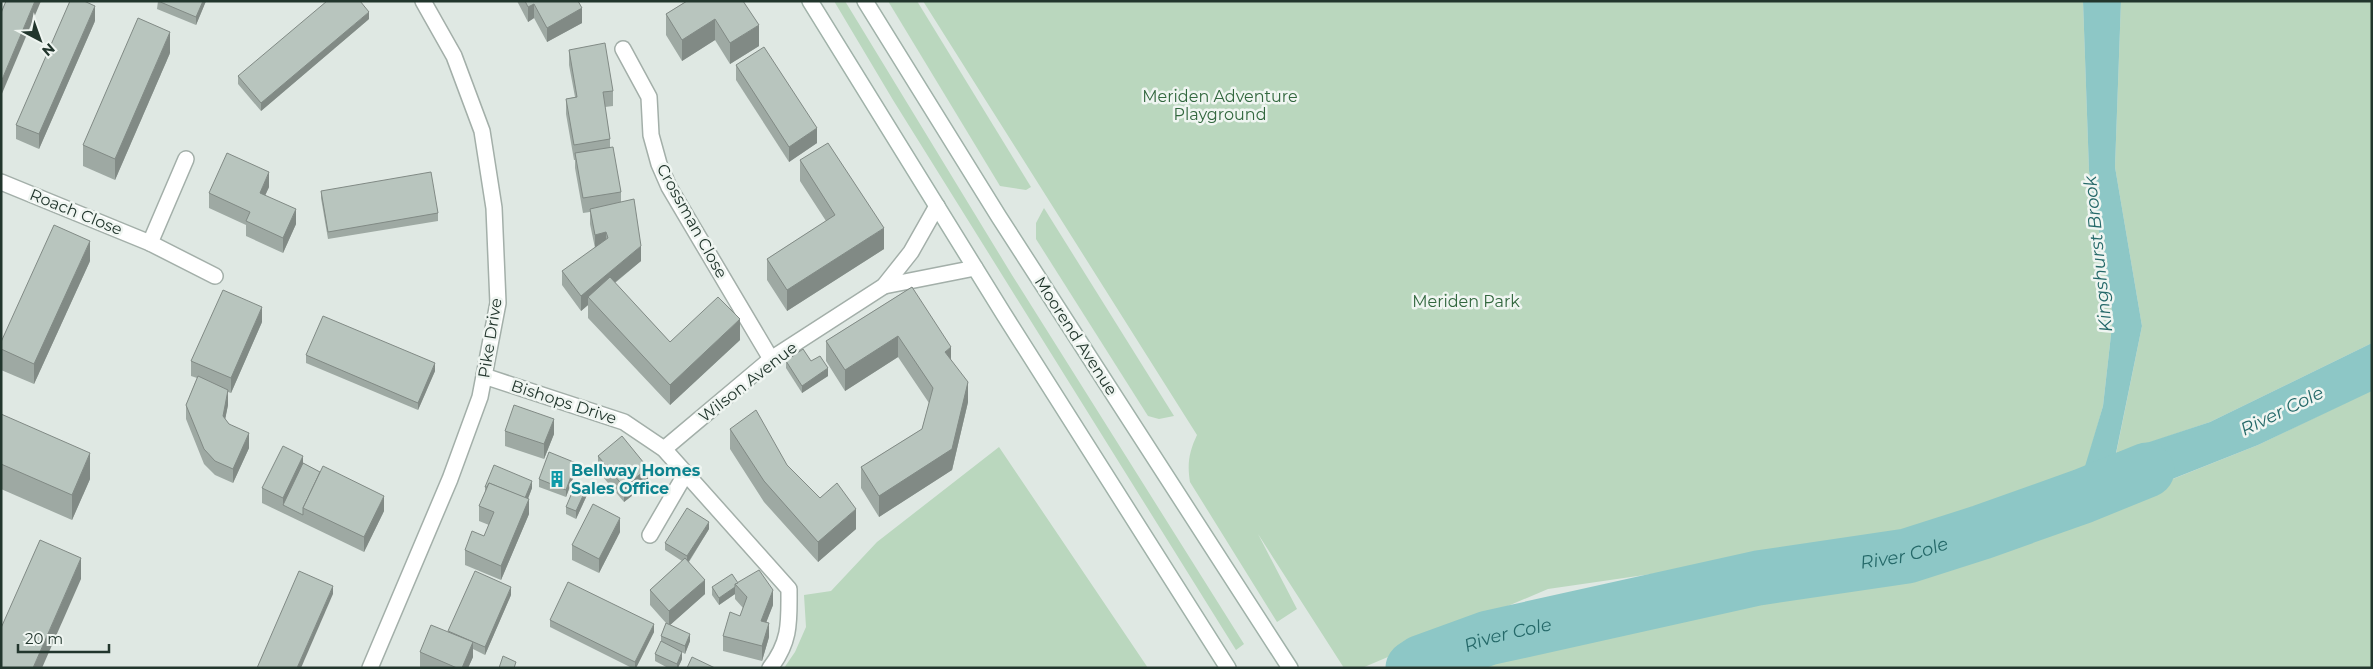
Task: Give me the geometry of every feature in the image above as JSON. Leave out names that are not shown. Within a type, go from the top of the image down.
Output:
[{"type":"street","name":"Pike Drive","points":[[370,668],[450,479],[480,397],[498,303],[494,208],[482,131],[454,56],[423,1]]},
{"type":"street","points":[[810,1],[975,268],[1225,663]]},
{"type":"street","name":"Moorend Avenue","points":[[865,1],[1000,218],[1290,668]]},
{"type":"street","name":"Crossman Close","points":[[624,49],[649,98],[651,135],[659,164],[669,187],[771,359]]},
{"type":"street","points":[[150,243],[186,159]]},
{"type":"street","name":"Roach Close","points":[[1,182],[150,243],[215,276]]},
{"type":"street","name":"Wilson Avenue","points":[[664,449],[771,359],[884,286],[910,252],[937,206]]},
{"type":"street","name":"Wilson Avenue","points":[[884,286],[975,268]]},
{"type":"street","name":"Bishops Drive","points":[[484,376],[624,422],[664,449],[789,589],[789,629],[781,654],[770,668]]},
{"type":"street","points":[[650,534],[686,473]]},
{"type":"green space","points":[[834,1],[845,1],[1012,275],[1244,644],[1236,650],[893,100]]},
{"type":"green space","points":[[888,1],[917,1],[1031,187],[1026,190],[1000,186]]},
{"type":"green space","name":"Meriden Park","points":[[923,1],[2083,1],[2089,171],[2113,317],[2103,406],[2084,473],[2031,501],[1943,524],[1755,559],[1548,589],[1362,668],[1344,668],[1258,534],[1297,609],[1277,622],[1190,482],[1189,458],[1197,435]]},
{"type":"green space","points":[[2121,1],[2372,1],[2372,343],[2210,422],[2116,454],[2142,326],[2115,167]]},
{"type":"green space","points":[[1044,208],[1174,416],[1159,419],[1148,416],[1036,239],[1036,223]]},
{"type":"green space","points":[[2372,390],[2372,668],[1459,668],[1485,654],[1576,640],[1767,596],[1903,572],[2010,544],[2258,445]]},
{"type":"green space","points":[[999,447],[1148,668],[784,668],[795,652],[806,627],[804,595],[831,591],[877,542]]},
{"type":"water","points":[[2083,1],[2121,1],[2115,167],[2142,326],[2116,453],[2210,422],[2372,343],[2372,391],[2258,445],[2069,520],[2103,406],[2113,317],[2089,171]]},
{"type":"building","points":[[6,1],[35,1],[1,82],[1,13]]},
{"type":"building","points":[[70,1],[84,1],[95,6],[39,134],[16,125]]},
{"type":"building","points":[[158,1],[203,1],[196,17]]},
{"type":"building","points":[[327,1],[360,1],[369,12],[261,103],[238,76]]},
{"type":"building","points":[[525,1],[578,1],[582,8],[547,28],[534,4],[528,7]]},
{"type":"building","points":[[687,1],[743,1],[759,25],[730,43],[715,19],[682,40],[666,14]]},
{"type":"building","points":[[138,18],[170,32],[115,159],[83,145]]},
{"type":"building","points":[[605,43],[613,91],[603,92],[610,139],[574,145],[566,99],[577,97],[569,50]]},
{"type":"building","points":[[764,47],[817,128],[789,147],[736,65]]},
{"type":"building","points":[[828,143],[884,228],[787,290],[767,259],[835,215],[800,160]]},
{"type":"building","points":[[613,147],[621,192],[583,198],[575,153]]},
{"type":"building","points":[[227,153],[269,172],[260,193],[296,209],[283,238],[246,221],[250,212],[209,193]]},
{"type":"building","points":[[431,172],[438,213],[328,232],[321,191]]},
{"type":"building","points":[[634,199],[641,246],[581,296],[562,271],[608,238],[606,232],[595,235],[590,209]]},
{"type":"building","points":[[54,225],[90,241],[34,364],[1,349],[1,342]]},
{"type":"building","points":[[610,277],[670,342],[718,297],[740,319],[670,385],[588,297]]},
{"type":"building","points":[[912,287],[951,347],[945,352],[968,382],[952,449],[879,496],[861,467],[922,429],[933,388],[898,336],[845,370],[826,341]]},
{"type":"building","points":[[223,290],[262,307],[231,378],[191,361]]},
{"type":"building","points":[[323,316],[435,363],[418,403],[306,355]]},
{"type":"building","points":[[803,349],[811,361],[820,356],[828,368],[802,386],[786,361]]},
{"type":"building","points":[[198,376],[228,390],[223,416],[229,424],[249,433],[233,469],[215,461],[204,449],[186,405]]},
{"type":"building","points":[[514,405],[554,419],[544,444],[505,431]]},
{"type":"building","points":[[756,410],[787,465],[820,498],[837,483],[856,509],[818,542],[764,481],[730,429]]},
{"type":"building","points":[[1,414],[90,453],[72,495],[1,464]]},
{"type":"building","points":[[622,436],[648,468],[624,487],[598,456]]},
{"type":"building","points":[[283,446],[303,456],[283,498],[262,488]]},
{"type":"building","name":"Bellway Homes Sales Office","points":[[549,452],[576,463],[566,490],[539,479]]},
{"type":"building","points":[[303,463],[320,472],[303,508],[303,515],[283,505]]},
{"type":"building","points":[[494,465],[532,481],[525,498],[489,483],[485,487]]},
{"type":"building","points":[[323,466],[384,496],[364,537],[303,508]]},
{"type":"building","points":[[489,483],[529,499],[501,566],[465,550],[472,531],[484,536],[494,512],[479,506]]},
{"type":"building","points":[[576,483],[587,487],[576,511],[566,507]]},
{"type":"building","points":[[593,504],[620,518],[599,559],[572,545]]},
{"type":"building","points":[[687,508],[709,522],[687,556],[665,543]]},
{"type":"building","points":[[40,540],[81,558],[33,668],[1,668],[1,628]]},
{"type":"building","points":[[685,558],[705,580],[669,611],[650,590]]},
{"type":"building","points":[[759,570],[773,590],[761,621],[769,623],[762,646],[723,636],[730,612],[740,616],[747,597],[735,584]]},
{"type":"building","points":[[299,571],[333,586],[297,668],[257,668]]},
{"type":"building","points":[[475,571],[511,587],[485,647],[448,631]]},
{"type":"building","points":[[732,574],[738,583],[719,598],[712,587]]},
{"type":"building","points":[[568,582],[654,624],[635,662],[550,620]]},
{"type":"building","points":[[666,623],[690,634],[685,646],[661,636]]},
{"type":"building","points":[[431,625],[473,642],[462,668],[457,668],[420,652]]},
{"type":"building","points":[[661,641],[682,652],[677,664],[655,654]]},
{"type":"building","points":[[503,656],[516,662],[514,668],[499,668]]},
{"type":"building","points":[[692,657],[715,668],[687,668]]},
{"type":"waterway","name":"River Cole","points":[[1413,668],[1422,662],[1488,638],[1758,578],[1907,556],[2083,496],[2147,470]]},
{"type":"place","name":"Bellway Homes Sales Office","points":[[557,479]]},
{"type":"park label","name":"Meriden Adventure Playground","points":[[1220,105]]},
{"type":"water label","name":"Kingshurst Brook","points":[[2098,254]]}]
